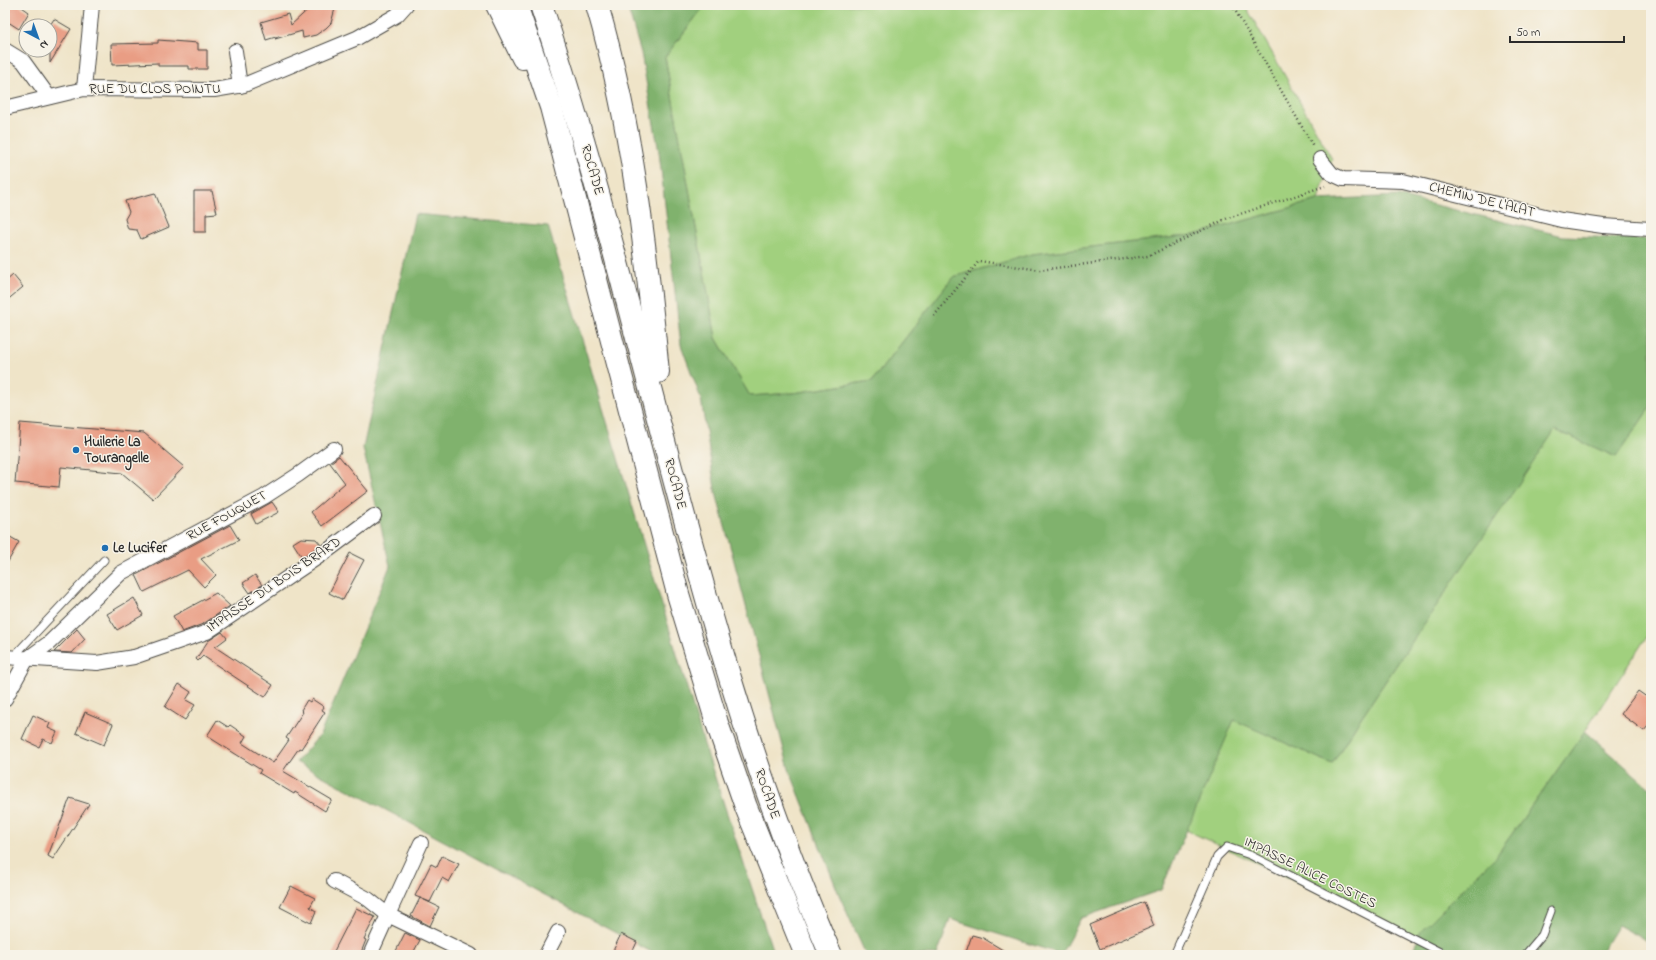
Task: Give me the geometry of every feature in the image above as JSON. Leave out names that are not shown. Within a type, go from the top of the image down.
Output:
[{"type":"highway","points":[[497,5],[512,37],[551,107]]},
{"type":"highway","points":[[516,5],[551,107],[683,609],[717,723],[746,807],[806,955]]},
{"type":"highway","name":"ROCADE","points":[[542,5],[598,190],[717,636],[751,749],[782,836],[830,955]]},
{"type":"highway","points":[[597,5],[614,67],[632,161],[650,298],[664,441]]},
{"type":"street","points":[[84,89],[92,5]]},
{"type":"street","name":"RUE DU CLOS POINTU","points":[[5,108],[84,89],[214,90],[240,86],[357,38],[397,15],[406,5]]},
{"type":"street","points":[[5,50],[23,61],[49,97]]},
{"type":"street","points":[[235,51],[240,86]]},
{"type":"street","points":[[1320,159],[1332,174],[1342,179]]},
{"type":"street","name":"CHEMIN DE L'ALAT","points":[[1342,179],[1403,181],[1561,220],[1603,226],[1651,229]]},
{"type":"street","name":"RUE FOUQUET","points":[[5,699],[15,658],[49,643],[122,573],[264,497],[334,449]]},
{"type":"street","name":"IMPASSE DU BOIS BRARD","points":[[15,658],[97,663],[134,657],[206,632],[327,551],[374,516]]},
{"type":"street","points":[[370,955],[421,843]]},
{"type":"street","points":[[334,882],[368,899],[388,915],[471,955]]},
{"type":"street","points":[[546,955],[558,932]]},
{"type":"lane","points":[[15,658],[104,560]]},
{"type":"lane","name":"IMPASSE ALICE COSTES","points":[[1174,955],[1217,858],[1227,848],[1250,855],[1446,955]]},
{"type":"lane","points":[[1525,955],[1542,935],[1551,911]]},
{"type":"path","points":[[1232,5],[1320,159]]},
{"type":"path","points":[[934,316],[979,261],[1040,270],[1148,256],[1228,218],[1297,197],[1342,179]]},
{"type":"green space","points":[[627,5],[705,5],[665,57],[716,338],[750,396],[793,393],[872,381],[953,277],[1032,254],[1194,235],[1318,200],[1398,196],[1563,236],[1651,239],[1651,406],[1616,457],[1555,430],[1358,722],[1332,764],[1234,720],[1161,890],[1081,918],[1061,954],[950,919],[937,955],[866,955],[840,897],[789,769],[715,489],[701,399],[681,345],[659,152],[641,53]]},
{"type":"green space","points":[[705,5],[1245,5],[1332,159],[1318,200],[1194,235],[1032,254],[953,277],[872,381],[793,393],[750,396],[716,338],[665,57]]},
{"type":"green space","points":[[415,214],[548,226],[704,744],[774,955],[657,955],[296,762],[320,735],[390,566],[363,448]]},
{"type":"green space","points":[[1651,406],[1651,630],[1585,731],[1497,855],[1420,932],[1418,938],[1186,830],[1234,719],[1332,764],[1358,722],[1555,429],[1616,457]]},
{"type":"green space","points":[[1585,731],[1651,789],[1651,943],[1618,925],[1599,955],[1413,955],[1420,932],[1497,855]]},
{"type":"building","points":[[5,5],[19,5],[29,12],[25,18],[18,18],[18,28],[5,20]]},
{"type":"building","points":[[313,5],[336,5],[331,23],[326,28],[316,35],[303,38],[302,31],[275,39],[279,36],[266,40],[261,22],[288,14],[291,25]]},
{"type":"building","points":[[58,21],[71,29],[58,50]]},
{"type":"building","points":[[158,40],[198,43],[198,50],[207,50],[207,69],[189,69],[189,66],[158,66],[158,63],[112,65],[111,44],[158,43]]},
{"type":"building","points":[[194,191],[212,191],[217,213],[206,214],[206,232],[194,232]]},
{"type":"building","points":[[155,193],[169,227],[141,239],[137,230],[128,229],[125,219],[129,212],[125,201]]},
{"type":"building","points":[[13,275],[23,287],[5,302],[5,282]]},
{"type":"building","name":"Huilerie La Tourangelle","points":[[20,423],[144,433],[184,467],[153,499],[122,473],[61,467],[59,487],[15,483]]},
{"type":"building","points":[[339,456],[368,491],[322,526],[311,512],[345,483],[330,463]]},
{"type":"building","points":[[272,502],[279,512],[256,524],[251,514]]},
{"type":"building","points":[[230,525],[239,540],[201,559],[216,575],[204,587],[188,570],[144,592],[136,575]]},
{"type":"building","points":[[5,534],[19,542],[5,567]]},
{"type":"building","points":[[301,538],[316,539],[321,545],[302,557],[293,543]]},
{"type":"building","points":[[350,553],[364,560],[343,600],[329,593]]},
{"type":"building","points":[[255,575],[262,585],[250,593],[243,583]]},
{"type":"building","points":[[216,593],[230,606],[203,624],[182,632],[173,616]]},
{"type":"building","points":[[134,598],[143,615],[117,630],[107,614]]},
{"type":"building","points":[[77,629],[85,639],[72,653],[54,652]]},
{"type":"building","points":[[222,632],[227,638],[215,647],[273,685],[265,697],[203,656],[198,661],[196,659],[208,641]]},
{"type":"building","points":[[179,684],[191,692],[186,700],[195,705],[185,720],[165,707]]},
{"type":"building","points":[[1638,691],[1651,700],[1651,722],[1644,731],[1621,714]]},
{"type":"building","points":[[312,699],[324,707],[322,710],[325,712],[301,749],[299,748],[283,771],[332,800],[325,811],[295,792],[294,794],[259,773],[261,770],[207,736],[217,720],[228,727],[230,725],[246,736],[242,743],[273,763],[289,740],[286,738],[303,712],[301,710],[307,700],[310,702]]},
{"type":"building","points":[[85,712],[113,724],[104,745],[76,733]]},
{"type":"building","points":[[33,715],[50,723],[48,728],[57,732],[52,743],[43,739],[39,747],[22,739]]},
{"type":"building","points":[[70,798],[89,804],[53,859],[48,856]]},
{"type":"building","points":[[442,856],[459,864],[449,882],[442,878],[430,902],[415,896],[431,864],[437,867]]},
{"type":"building","points":[[291,886],[315,898],[310,907],[316,911],[311,923],[280,907]]},
{"type":"building","points":[[420,898],[439,907],[430,926],[411,916]]},
{"type":"building","points":[[1144,902],[1154,926],[1100,949],[1090,925]]},
{"type":"building","points":[[356,908],[375,917],[364,939],[366,940],[360,955],[332,955]]},
{"type":"building","points":[[405,933],[420,940],[412,955],[394,955]]},
{"type":"building","points":[[621,934],[637,942],[631,955],[611,955]]},
{"type":"building","points":[[972,935],[983,938],[1011,955],[965,955]]},
{"type":"place","name":"Huilerie La Tourangelle","points":[[76,450]]},
{"type":"place","name":"Le Lucifer","points":[[105,548]]}]
